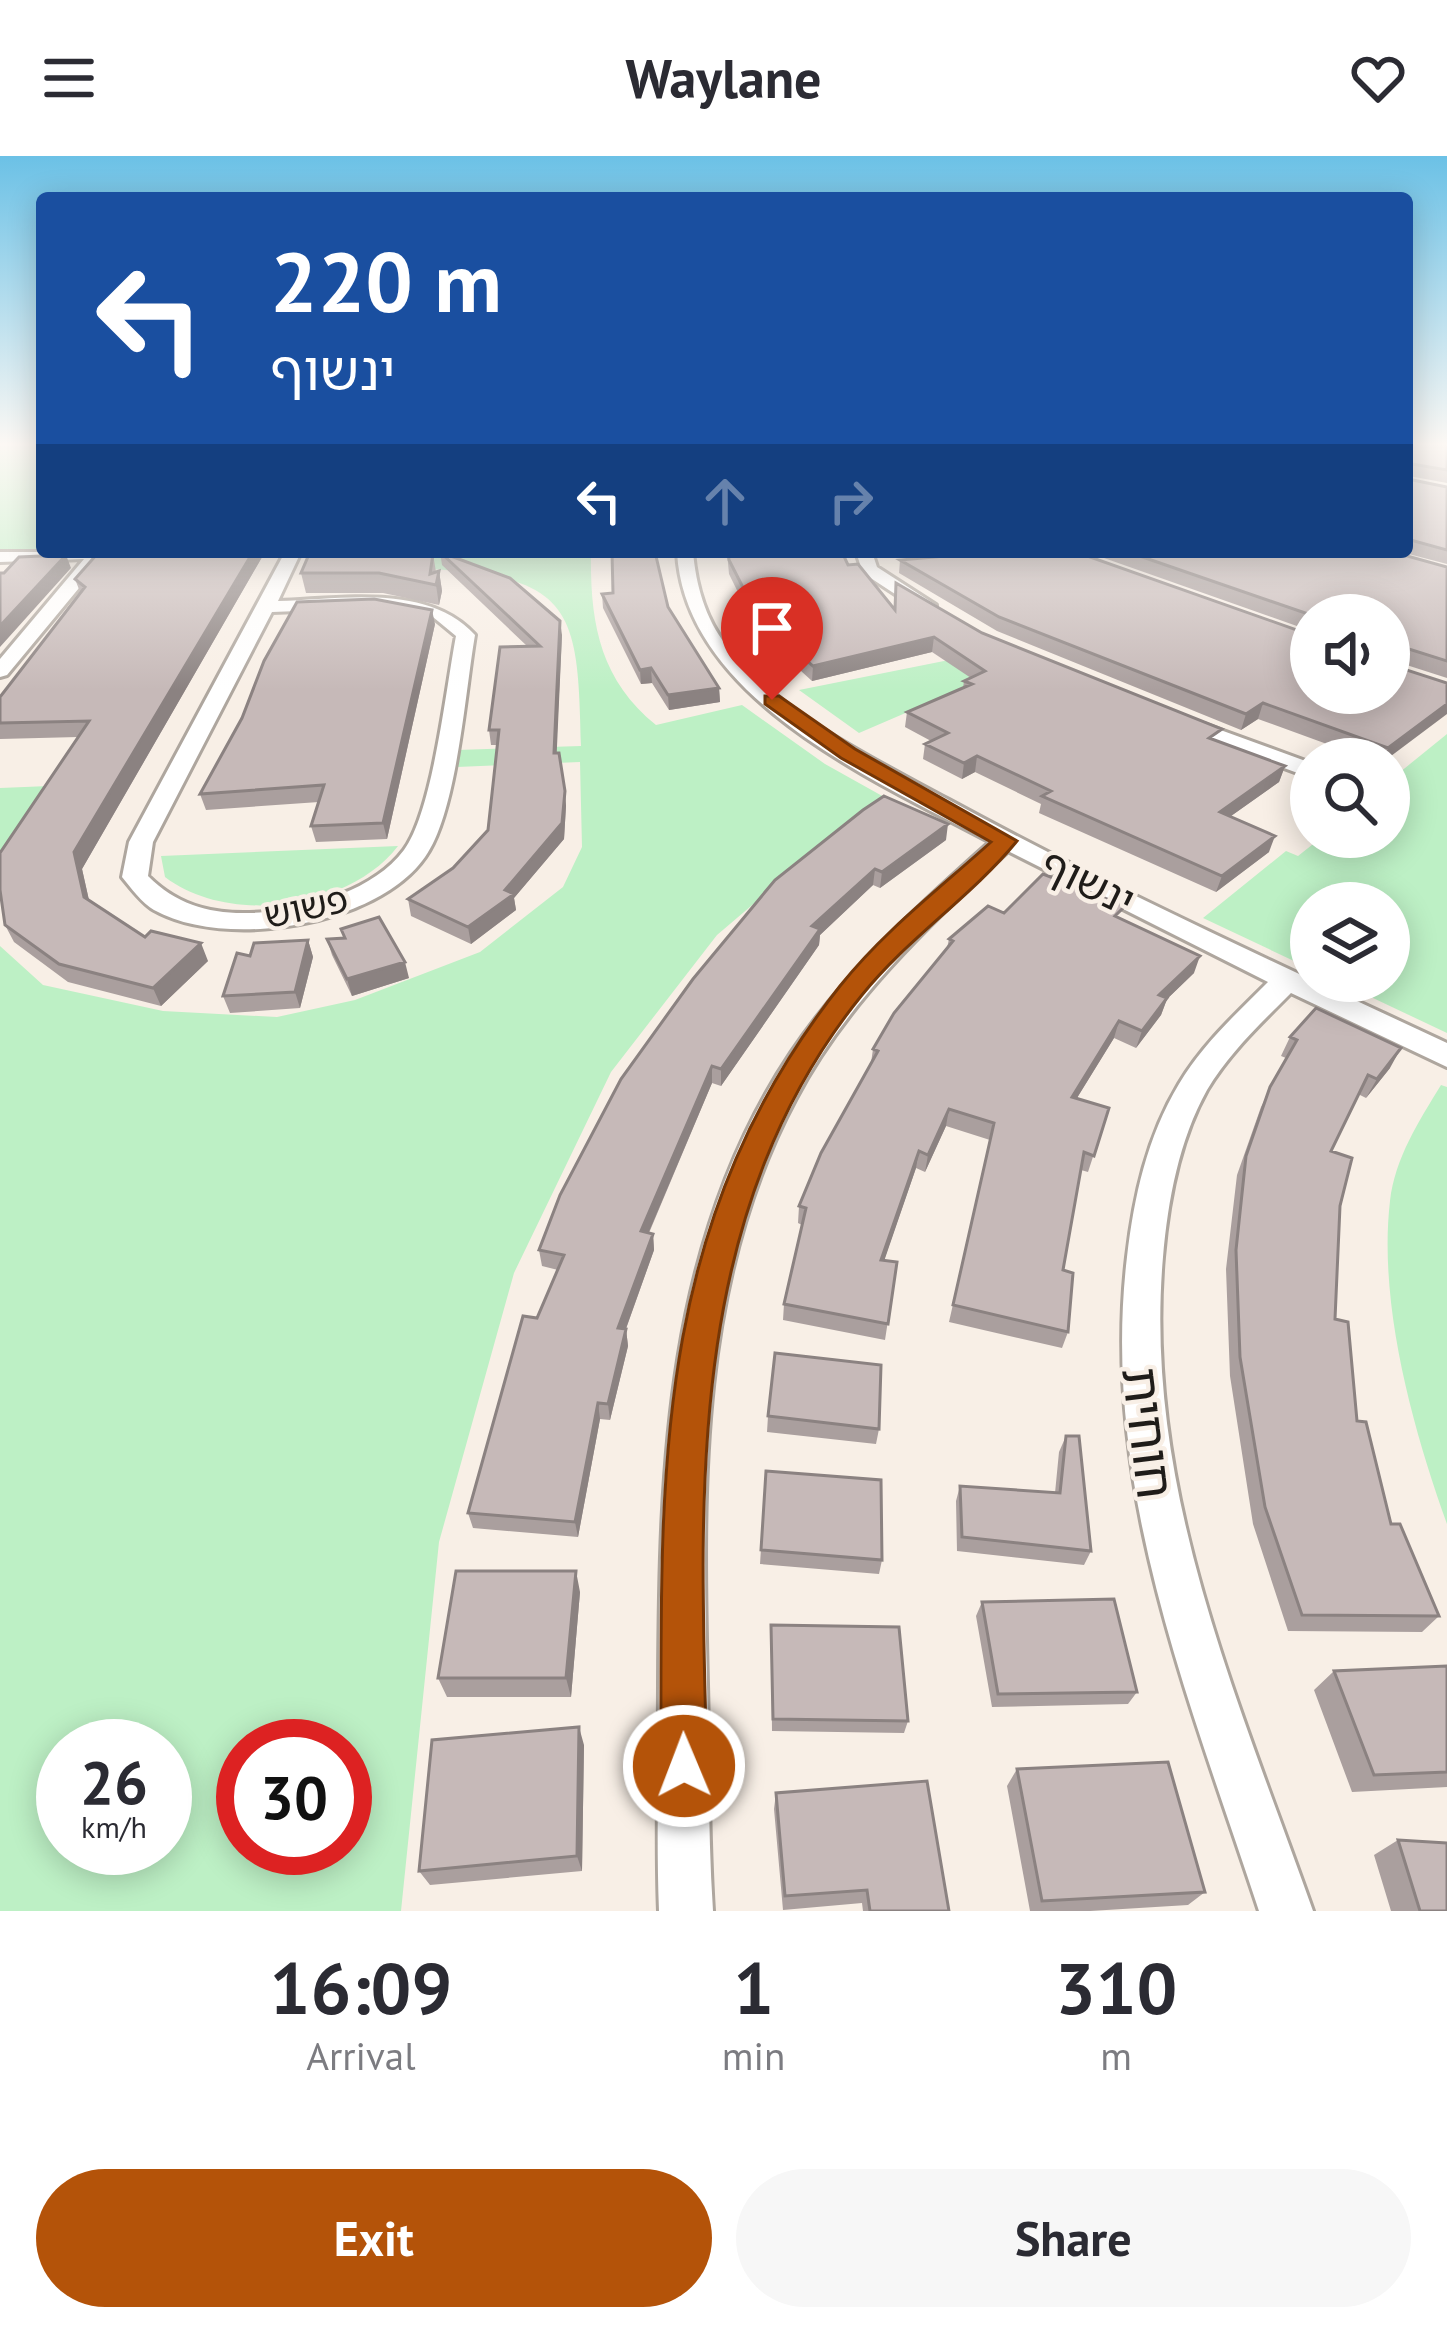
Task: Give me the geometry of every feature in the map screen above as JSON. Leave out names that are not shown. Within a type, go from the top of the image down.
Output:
[{"type":"street","points":[[0,557],[36,556]]},
{"type":"street","points":[[0,670],[94,558]]},
{"type":"street","name":"פשוש","points":[[266,607],[400,604],[439,612],[462,628],[466,635],[428,836],[390,880],[340,905],[278,919],[193,915],[143,891],[135,861],[290,558]]},
{"type":"street","name":"ינשוף","points":[[686,558],[701,621],[749,680],[848,753],[1006,841],[1447,1056]]},
{"type":"street","points":[[866,558],[869,568],[958,624]]},
{"type":"street","points":[[1162,713],[1290,763]]},
{"type":"street","points":[[686,1911],[680,1503],[704,1296],[751,1156],[779,1099],[819,1036],[900,937],[1006,841]]},
{"type":"street","name":"חוחית","points":[[1286,1911],[1170,1567],[1148,1468],[1137,1382],[1136,1297],[1154,1191],[1179,1117],[1202,1072],[1288,979]]},
{"type":"green space","points":[[0,526],[36,526],[36,550],[0,552]]},
{"type":"green space","points":[[428,558],[591,558],[596,625],[610,668],[656,725],[742,705],[825,764],[893,802],[805,860],[717,935],[611,1072],[514,1273],[439,1542],[401,1911],[0,1911],[0,946],[43,985],[163,1011],[277,1017],[355,1000],[480,952],[563,887],[582,847],[580,762],[457,767],[457,750],[581,746],[577,664],[570,634],[559,611],[540,593],[514,581],[427,569]]},
{"type":"green space","points":[[989,652],[1017,665],[859,733],[799,690]]},
{"type":"green space","points":[[1447,734],[1447,1033],[1381,1002],[1410,1002],[1410,882],[1290,882],[1290,959],[1203,918],[1286,851],[1290,858],[1410,858],[1410,764]]},
{"type":"green space","points":[[49,786],[0,866],[0,788]]},
{"type":"green space","points":[[398,846],[350,884],[288,904],[222,902],[191,892],[165,877],[161,856]]},
{"type":"green space","points":[[1441,1085],[1447,1087],[1447,1524],[1401,1366],[1388,1241],[1397,1170]]},
{"type":"building","points":[[1413,526],[1447,526],[1447,550],[1413,541]]},
{"type":"building","points":[[19,557],[63,558],[0,626],[0,573]]},
{"type":"building","points":[[94,558],[249,558],[74,852],[84,897],[145,937],[151,931],[201,943],[153,988],[59,964],[5,925],[0,853],[89,721],[0,723],[0,697],[85,587],[75,579]]},
{"type":"building","points":[[307,558],[432,558],[430,574],[439,571],[436,585],[379,573],[301,573]]},
{"type":"building","points":[[446,558],[510,578],[560,621],[554,753],[559,753],[565,791],[562,823],[505,890],[514,894],[468,927],[408,899],[453,868],[488,830],[499,730],[489,730],[500,647],[540,646]]},
{"type":"building","points":[[612,558],[656,558],[668,607],[719,688],[668,695],[651,668],[640,670],[602,594],[613,593]]},
{"type":"building","points":[[845,558],[848,565],[858,564],[895,610],[896,583],[982,633],[1222,729],[1209,738],[1285,766],[1220,812],[1275,836],[1222,876],[1042,796],[1051,791],[977,756],[964,763],[925,744],[948,733],[907,712],[972,684],[964,681],[985,671],[934,637],[813,666],[758,617],[729,560]]},
{"type":"building","points":[[1093,558],[1290,628],[1290,713],[1263,703],[1246,714],[999,617],[900,560]]},
{"type":"building","points":[[1145,558],[1413,558],[1447,567],[1447,661],[1410,649],[1410,594],[1290,594],[1290,608]]},
{"type":"building","points":[[374,599],[432,610],[383,823],[311,826],[324,785],[200,794],[297,602]]},
{"type":"building","points":[[1410,671],[1447,683],[1447,704],[1401,738],[1360,738],[1294,714],[1410,714]]},
{"type":"building","points":[[884,796],[948,824],[882,872],[875,869],[812,926],[820,929],[721,1069],[712,1066],[641,1231],[653,1234],[618,1328],[626,1329],[608,1404],[598,1403],[575,1522],[468,1513],[523,1316],[537,1318],[564,1255],[539,1250],[560,1195],[621,1079],[693,979],[775,880]]},
{"type":"building","points":[[1043,874],[1125,906],[1115,916],[1200,956],[1159,995],[1167,998],[1142,1031],[1119,1021],[1072,1097],[1109,1108],[1094,1156],[1084,1152],[1063,1270],[1073,1273],[1068,1332],[953,1305],[994,1123],[949,1109],[928,1155],[919,1151],[881,1260],[897,1262],[888,1324],[784,1304],[806,1208],[799,1206],[821,1153],[894,1013],[953,941],[949,939],[988,906],[1004,913]]},
{"type":"building","points":[[379,917],[405,962],[347,979],[327,939],[345,938],[341,929]]},
{"type":"building","points":[[308,940],[295,992],[223,996],[237,953],[250,956],[254,943]]},
{"type":"building","points":[[1316,1008],[1401,1048],[1377,1079],[1368,1075],[1331,1151],[1352,1158],[1340,1206],[1335,1319],[1348,1322],[1357,1421],[1366,1422],[1391,1524],[1400,1524],[1439,1616],[1302,1615],[1265,1507],[1240,1357],[1236,1250],[1246,1156],[1270,1087],[1297,1040],[1290,1037]]},
{"type":"building","points":[[775,1353],[881,1365],[879,1429],[768,1416]]},
{"type":"building","points":[[1066,1436],[1079,1436],[1091,1551],[962,1537],[960,1486],[1060,1493]]},
{"type":"building","points":[[766,1471],[881,1480],[882,1560],[761,1550]]},
{"type":"building","points":[[456,1571],[576,1571],[566,1678],[438,1678]]},
{"type":"building","points":[[1114,1599],[1137,1692],[998,1694],[982,1602]]},
{"type":"building","points":[[771,1625],[899,1627],[908,1721],[773,1719]]},
{"type":"building","points":[[1447,1666],[1447,1772],[1374,1775],[1334,1671]]},
{"type":"building","points":[[579,1727],[577,1856],[419,1871],[432,1740]]},
{"type":"building","points":[[1168,1762],[1205,1892],[1042,1901],[1017,1769]]},
{"type":"building","points":[[927,1781],[949,1911],[870,1911],[867,1890],[785,1896],[776,1793]]},
{"type":"building","points":[[1398,1840],[1447,1843],[1447,1911],[1420,1911]]},
{"type":"route","points":[[684,1766],[680,1503],[704,1296],[728,1218],[779,1099],[850,992],[900,937],[1006,841],[848,753],[772,700]]}]
